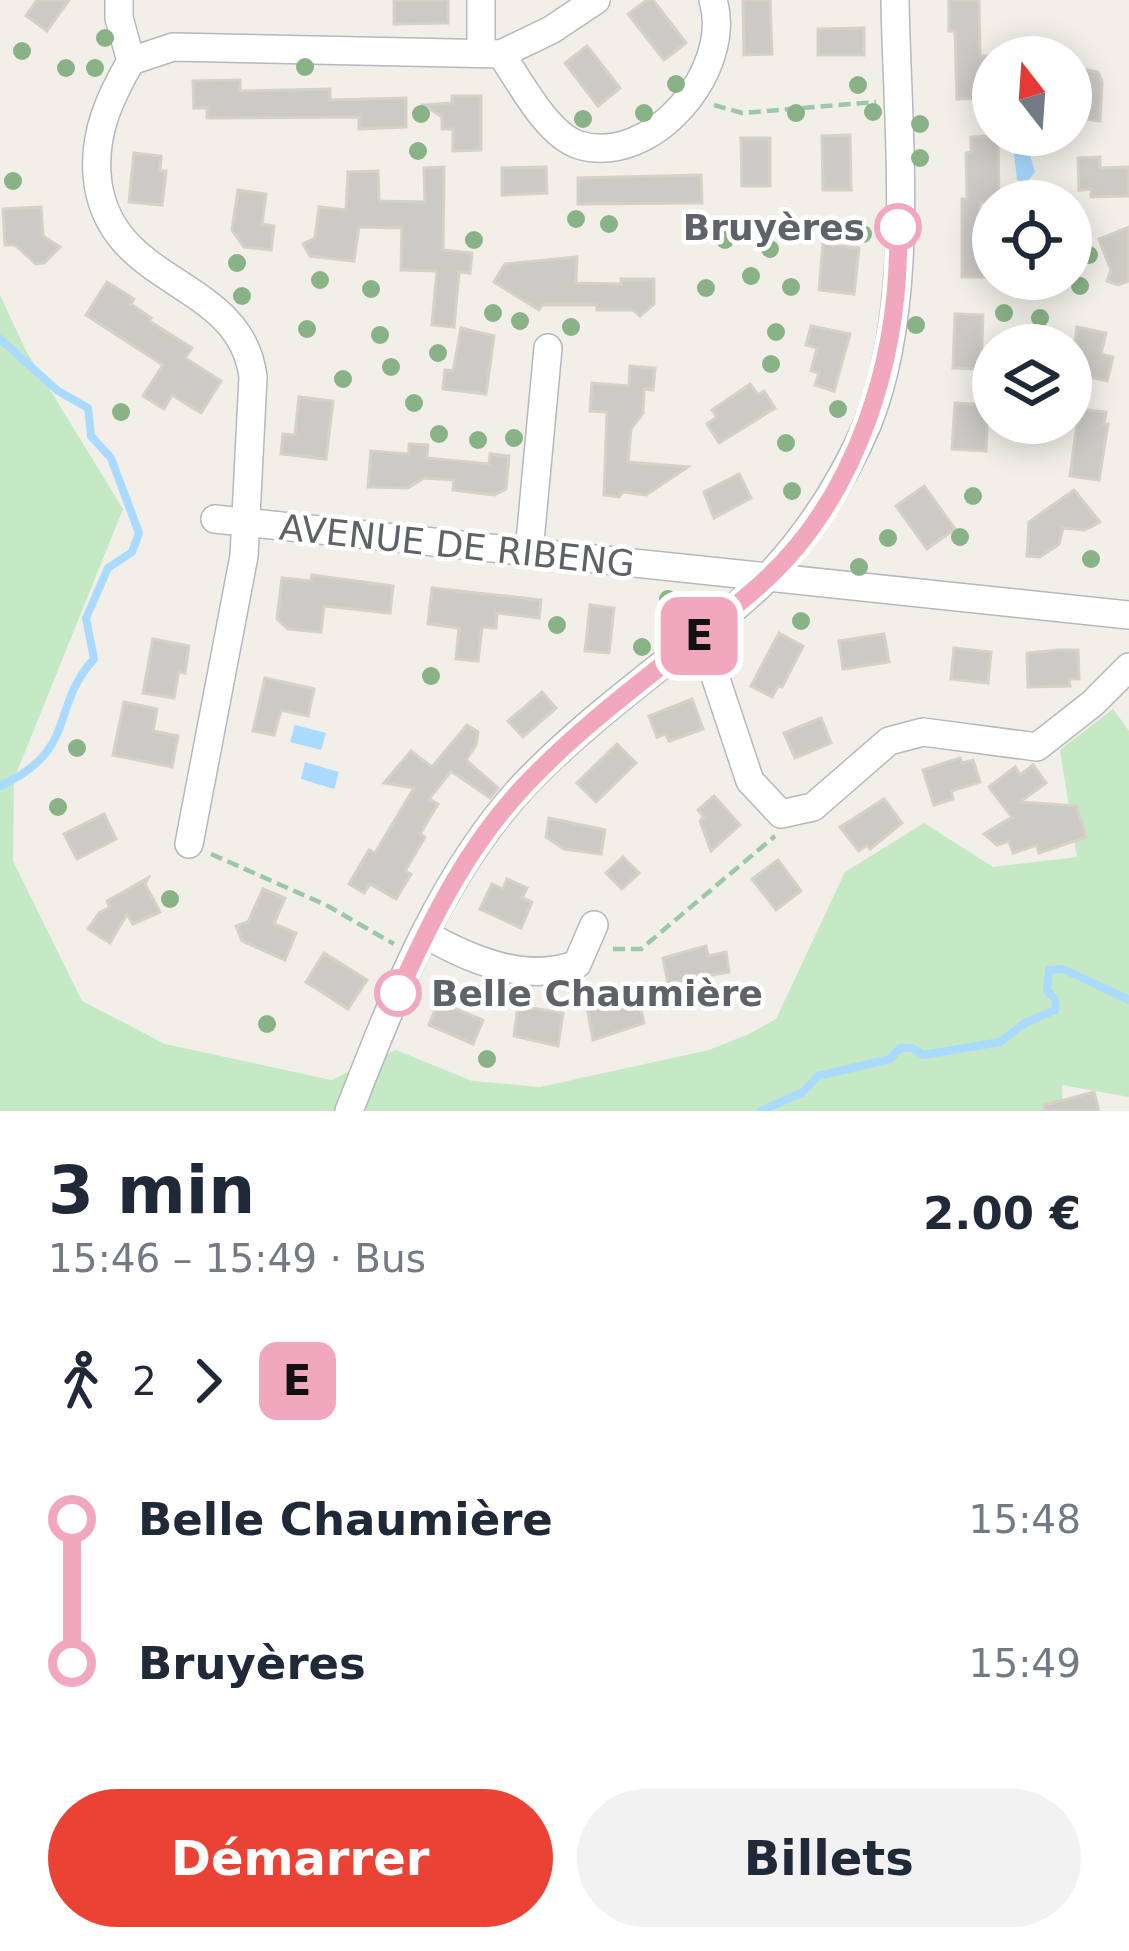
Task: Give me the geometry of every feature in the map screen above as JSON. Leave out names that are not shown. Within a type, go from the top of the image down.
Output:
[{"type":"street","points":[[119,0],[131,61]]},
{"type":"street","points":[[481,0],[491,53],[545,120],[576,145],[619,148],[645,137],[695,92],[717,43],[713,0]]},
{"type":"street","points":[[189,844],[244,556],[251,360],[233,326],[132,252],[99,203],[95,154],[106,108],[131,61],[173,47],[491,53],[551,30],[596,0]]},
{"type":"street","points":[[349,1111],[420,945],[478,840],[526,784],[612,704],[766,579],[841,478],[868,422],[885,364],[899,252],[895,0]]},
{"type":"street","points":[[530,552],[548,349]]},
{"type":"street","name":"AVENUE DE RIBENG","points":[[215,519],[1129,615]]},
{"type":"street","points":[[701,634],[750,781],[781,814],[813,807],[889,741],[923,732],[1037,747],[1129,667]]},
{"type":"street","points":[[420,945],[532,974],[556,973],[577,964],[588,938]]},
{"type":"path","points":[[695,92],[710,104],[742,112],[896,101]]},
{"type":"path","points":[[588,938],[640,949],[774,841],[781,814]]},
{"type":"path","points":[[189,844],[420,945]]},
{"type":"green space","points":[[0,295],[25,349],[123,509],[14,779],[13,861],[82,1001],[165,1044],[331,1080],[396,1050],[472,1081],[540,1087],[709,1050],[776,1019],[845,872],[924,823],[993,867],[1077,857],[1060,750],[1113,709],[1129,731],[1129,1097],[1062,1085],[1063,1111],[0,1111]]},
{"type":"water","points":[[1014,156],[1030,156],[1035,172],[1028,180],[1017,180]]},
{"type":"water","points":[[295,725],[326,733],[321,750],[290,742]]},
{"type":"water","points":[[305,762],[339,772],[334,789],[301,779]]},
{"type":"building","points":[[37,0],[69,0],[47,31],[26,16]]},
{"type":"building","points":[[394,0],[448,0],[448,23],[394,24]]},
{"type":"building","points":[[653,0],[686,43],[664,60],[628,14]]},
{"type":"building","points":[[743,0],[770,0],[772,54],[744,55]]},
{"type":"building","points":[[949,0],[979,0],[980,36],[972,36],[972,99],[957,99],[955,31],[949,31]]},
{"type":"building","points":[[864,28],[864,55],[818,55],[818,29]]},
{"type":"building","points":[[587,46],[620,88],[598,106],[565,63]]},
{"type":"building","points":[[1092,71],[1098,72],[1102,82],[1100,121],[1092,120]]},
{"type":"building","points":[[240,80],[240,91],[330,89],[330,100],[406,98],[406,127],[359,129],[359,117],[207,118],[207,108],[194,108],[193,81]]},
{"type":"building","points":[[452,96],[481,96],[481,150],[453,151],[453,129],[442,129],[442,117],[424,105],[452,103]]},
{"type":"building","points":[[850,135],[851,190],[823,190],[822,136]]},
{"type":"building","points":[[971,137],[972,156],[998,156],[999,180],[972,180],[972,277],[962,277],[962,199],[967,199],[966,153],[971,152]]},
{"type":"building","points":[[741,138],[770,138],[770,186],[742,186]]},
{"type":"building","points":[[134,153],[161,156],[160,171],[166,171],[162,205],[129,202]]},
{"type":"building","points":[[1100,157],[1100,168],[1129,167],[1129,196],[1092,197],[1092,180],[1079,180],[1078,158]]},
{"type":"building","points":[[444,167],[443,250],[472,253],[470,273],[459,272],[454,327],[432,325],[437,271],[401,270],[402,228],[359,227],[354,261],[310,256],[303,244],[315,238],[319,207],[346,210],[348,172],[378,171],[379,201],[425,202],[424,168]]},
{"type":"building","points":[[546,167],[547,193],[502,195],[502,168]]},
{"type":"building","points":[[701,175],[702,203],[578,204],[578,178]]},
{"type":"building","points":[[238,190],[266,194],[262,224],[274,226],[271,250],[244,247],[232,230]]},
{"type":"building","points":[[41,207],[43,236],[60,247],[44,263],[36,264],[15,245],[5,245],[3,209]]},
{"type":"building","points":[[1129,227],[1129,281],[1118,285],[1107,281],[1111,270],[1099,239]]},
{"type":"building","points":[[823,244],[859,248],[854,294],[819,290]]},
{"type":"building","points":[[577,257],[576,283],[654,279],[654,304],[640,316],[633,310],[597,310],[597,305],[542,305],[539,310],[494,282],[505,264]]},
{"type":"building","points":[[107,282],[134,299],[131,304],[149,321],[192,348],[185,358],[221,381],[201,413],[172,395],[164,409],[143,396],[163,365],[86,315]]},
{"type":"building","points":[[955,314],[983,315],[983,324],[972,324],[972,369],[953,368]]},
{"type":"building","points":[[811,326],[850,334],[834,391],[815,385],[819,373],[811,371],[817,348],[806,345]]},
{"type":"building","points":[[461,328],[494,336],[486,394],[443,389],[445,370],[453,371]]},
{"type":"building","points":[[1092,330],[1106,333],[1101,354],[1113,357],[1107,381],[1092,378]]},
{"type":"building","points":[[630,366],[655,368],[653,390],[644,389],[643,413],[631,429],[628,462],[688,467],[646,495],[604,495],[607,412],[590,411],[592,383],[629,386]]},
{"type":"building","points":[[750,384],[758,395],[764,391],[775,408],[719,443],[707,424],[717,417],[712,410]]},
{"type":"building","points":[[299,397],[333,401],[326,459],[281,454],[283,434],[295,435]]},
{"type":"building","points":[[955,403],[972,404],[972,444],[986,444],[986,451],[952,449]]},
{"type":"building","points":[[1092,410],[1106,412],[1099,480],[1070,476],[1074,444],[1092,444]]},
{"type":"building","points":[[409,444],[428,445],[427,458],[489,464],[490,454],[509,456],[506,489],[494,495],[453,490],[454,480],[424,478],[408,488],[368,487],[371,451],[409,454]]},
{"type":"building","points":[[739,474],[751,498],[714,518],[704,492]]},
{"type":"building","points":[[924,486],[955,529],[927,549],[896,506]]},
{"type":"building","points":[[1074,490],[1100,522],[1085,530],[1063,528],[1059,544],[1040,557],[1027,556],[1029,522]]},
{"type":"building","points":[[312,575],[393,586],[390,613],[324,606],[321,632],[288,629],[277,619],[282,578],[311,581]]},
{"type":"building","points":[[432,588],[541,600],[539,618],[497,613],[496,628],[482,627],[478,661],[456,659],[459,628],[428,624]]},
{"type":"building","points":[[590,605],[614,608],[609,653],[585,651]]},
{"type":"building","points":[[779,633],[803,646],[772,697],[751,686]]},
{"type":"building","points":[[884,634],[889,662],[843,669],[839,641]]},
{"type":"building","points":[[153,639],[189,646],[185,673],[179,671],[174,698],[143,693]]},
{"type":"building","points":[[954,648],[991,652],[988,683],[951,679]]},
{"type":"building","points":[[1078,650],[1079,679],[1069,679],[1070,686],[1028,687],[1027,653]]},
{"type":"building","points":[[265,678],[314,689],[308,716],[281,710],[274,735],[253,731]]},
{"type":"building","points":[[542,692],[556,708],[523,737],[508,721]]},
{"type":"building","points":[[692,699],[703,729],[669,741],[666,734],[657,737],[649,716]]},
{"type":"building","points":[[124,702],[157,709],[153,731],[178,736],[172,767],[113,755]]},
{"type":"building","points":[[821,718],[831,743],[795,758],[784,733]]},
{"type":"building","points":[[467,725],[478,732],[466,760],[498,788],[490,798],[451,771],[429,799],[438,804],[420,834],[425,837],[405,871],[411,874],[396,899],[370,884],[364,893],[349,884],[369,850],[375,853],[414,788],[384,783],[411,751],[432,767]]},
{"type":"building","points":[[617,744],[636,763],[596,802],[577,783]]},
{"type":"building","points":[[960,758],[962,763],[973,760],[980,782],[951,791],[953,799],[934,805],[923,770]]},
{"type":"building","points":[[1033,765],[1046,783],[1020,802],[1076,806],[1086,837],[1039,853],[1037,845],[1013,853],[1009,841],[997,845],[984,834],[1012,817],[989,787],[1015,767],[1020,775]]},
{"type":"building","points":[[714,796],[740,825],[711,851],[700,821],[704,817],[698,810]]},
{"type":"building","points":[[884,799],[902,823],[870,849],[867,845],[859,851],[840,827]]},
{"type":"building","points":[[104,814],[116,839],[77,859],[64,834]]},
{"type":"building","points":[[549,818],[605,830],[601,854],[564,849],[546,837]]},
{"type":"building","points":[[623,857],[639,873],[622,889],[606,873]]},
{"type":"building","points":[[778,860],[801,891],[776,910],[752,879]]},
{"type":"building","points":[[148,878],[145,884],[160,912],[133,924],[127,914],[110,943],[88,929],[110,907],[107,901]]},
{"type":"building","points":[[507,879],[527,888],[522,898],[532,902],[521,928],[480,909],[492,884],[503,889]]},
{"type":"building","points":[[263,889],[285,898],[274,924],[296,933],[285,960],[242,941],[236,926],[248,922]]},
{"type":"building","points":[[706,946],[708,956],[726,952],[729,972],[668,983],[663,958]]},
{"type":"building","points":[[324,953],[367,980],[348,1009],[306,982]]},
{"type":"building","points":[[638,997],[644,1023],[593,1040],[587,1007]]},
{"type":"building","points":[[438,1002],[483,1020],[473,1044],[429,1025]]},
{"type":"building","points":[[518,1006],[563,1013],[558,1046],[514,1036]]},
{"type":"building","points":[[1094,1092],[1099,1111],[1045,1111],[1044,1105]]},
{"type":"waterway","points":[[0,339],[58,391],[88,408],[91,436],[111,458],[139,533],[132,552],[108,568],[86,618],[94,659],[71,694],[53,743],[25,772],[0,786]]},
{"type":"waterway","points":[[761,1111],[803,1092],[818,1076],[890,1059],[900,1048],[923,1055],[1000,1042],[1025,1023],[1055,1010],[1056,1001],[1047,990],[1049,970],[1063,969],[1129,1000]]},
{"type":"bus line","name":"E","points":[[398,993],[478,840],[526,784],[612,704],[766,579],[826,502],[868,422],[885,364],[894,311],[898,227]]},
{"type":"place","name":"Bruyères","points":[[898,227]]},
{"type":"place","name":"Belle Chaumière","points":[[398,993]]}]
